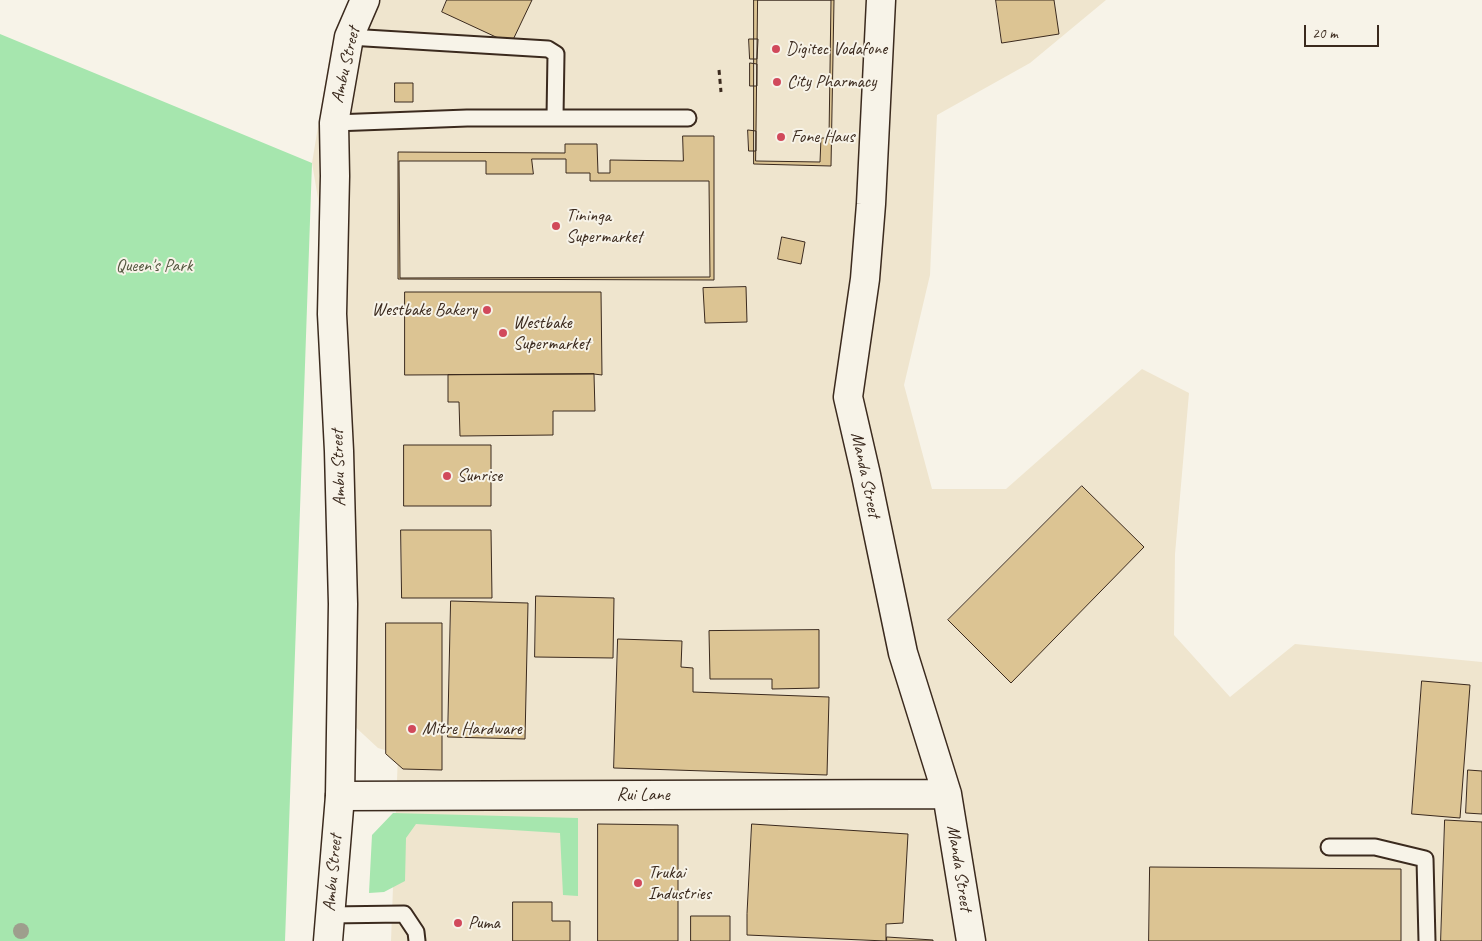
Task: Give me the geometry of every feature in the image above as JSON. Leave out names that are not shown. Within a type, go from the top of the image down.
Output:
[{"type":"street","name":"Ambu Street","points":[[329,928],[340,796],[343,604],[339,451],[332,314],[335,176],[334,124],[349,37],[365,0]]},
{"type":"street","name":"Manda Street","points":[[881,0],[871,204],[865,279],[848,397],[903,654],[947,794],[971,941]]},
{"type":"street","name":"Rui Lane","points":[[340,796],[947,794]]},
{"type":"lane","points":[[349,37],[548,49],[556,54],[555,118]]},
{"type":"lane","points":[[334,124],[467,118],[688,118]]},
{"type":"lane","points":[[1329,846],[1375,847],[1425,860],[1427,941]]},
{"type":"lane","points":[[329,928],[404,914],[416,932],[417,941]]},
{"type":"path","points":[[719,70],[721,92]]},
{"type":"shaded area","points":[[355,0],[1106,0],[1030,63],[937,115],[930,275],[904,385],[932,489],[1006,489],[1142,369],[1189,393],[1175,554],[1174,635],[1230,697],[1295,644],[1482,662],[1482,941],[391,941],[398,754],[378,748],[337,710],[323,228],[312,163],[331,48]]},
{"type":"green space","name":"Queen's Park","points":[[0,34],[312,163],[285,941],[0,941]]},
{"type":"green space","points":[[393,813],[578,818],[578,896],[563,895],[560,833],[416,824],[406,838],[405,881],[384,892],[369,893],[372,835]]},
{"type":"building","points":[[447,0],[532,0],[511,44],[442,12]]},
{"type":"building","points":[[754,0],[834,0],[831,166],[754,164]]},
{"type":"building","points":[[758,0],[831,0],[829,138],[821,138],[820,162],[756,161]]},
{"type":"building","points":[[996,0],[1054,0],[1059,34],[1002,43]]},
{"type":"building","points":[[749,39],[758,39],[757,59],[750,59]]},
{"type":"building","points":[[750,63],[757,64],[757,86],[750,86]]},
{"type":"building","points":[[395,83],[413,83],[413,102],[395,102]]},
{"type":"building","points":[[748,130],[756,131],[756,151],[749,151]]},
{"type":"building","name":"Tininga Supermarket","points":[[683,136],[714,136],[714,280],[398,279],[398,152],[565,153],[565,144],[597,144],[598,173],[610,173],[610,160],[683,161]]},
{"type":"building","name":"Tininga Supermarket","points":[[532,159],[566,159],[566,173],[590,173],[590,181],[709,181],[710,277],[400,278],[399,161],[486,161],[486,174],[533,174]]},
{"type":"building","points":[[782,237],[805,242],[801,264],[778,259]]},
{"type":"building","points":[[746,287],[747,322],[705,323],[703,288]]},
{"type":"building","name":"Westbake Supermarket","points":[[405,292],[601,292],[602,375],[405,375]]},
{"type":"building","points":[[594,374],[595,411],[553,411],[553,435],[460,436],[459,402],[448,402],[448,375]]},
{"type":"building","name":"Sunrise","points":[[404,445],[491,445],[491,506],[404,506]]},
{"type":"building","points":[[1082,486],[1144,547],[1011,683],[948,620]]},
{"type":"building","name":"Sunrise","points":[[401,530],[491,530],[492,598],[402,598]]},
{"type":"building","points":[[536,596],[614,598],[613,658],[535,657]]},
{"type":"building","points":[[451,601],[528,603],[525,739],[448,737]]},
{"type":"building","points":[[386,623],[442,623],[442,770],[403,769],[386,754]]},
{"type":"building","points":[[819,630],[819,688],[772,689],[772,679],[710,679],[709,631]]},
{"type":"building","points":[[618,639],[682,641],[681,667],[693,668],[693,692],[829,697],[827,775],[614,768]]},
{"type":"building","points":[[1422,681],[1470,685],[1460,818],[1412,814]]},
{"type":"building","points":[[1468,770],[1482,771],[1482,814],[1466,813]]},
{"type":"building","points":[[1445,820],[1482,822],[1482,941],[1441,941]]},
{"type":"building","name":"Trukai Industries","points":[[598,824],[678,825],[678,941],[598,941]]},
{"type":"building","points":[[752,824],[908,834],[903,923],[886,924],[886,941],[747,935]]},
{"type":"building","points":[[1150,867],[1401,869],[1401,941],[1149,941]]},
{"type":"building","points":[[513,902],[552,902],[552,921],[570,921],[570,941],[513,941]]},
{"type":"building","points":[[691,916],[730,916],[730,941],[691,941]]},
{"type":"building","points":[[887,937],[933,940],[933,941],[887,941]]},
{"type":"place","name":"Digitec Vodafone","points":[[776,49]]},
{"type":"place","name":"City Pharmacy","points":[[777,82]]},
{"type":"place","name":"Fone Haus","points":[[781,137]]},
{"type":"place","name":"Tininga Supermarket","points":[[556,226]]},
{"type":"place","name":"Westbake Bakery","points":[[487,310]]},
{"type":"place","name":"Westbake Supermarket","points":[[503,333]]},
{"type":"place","name":"Sunrise","points":[[447,476]]},
{"type":"place","name":"Mitre Hardware","points":[[412,729]]},
{"type":"place","name":"Trukai Industries","points":[[638,883]]},
{"type":"place","name":"Puma","points":[[458,923]]}]
